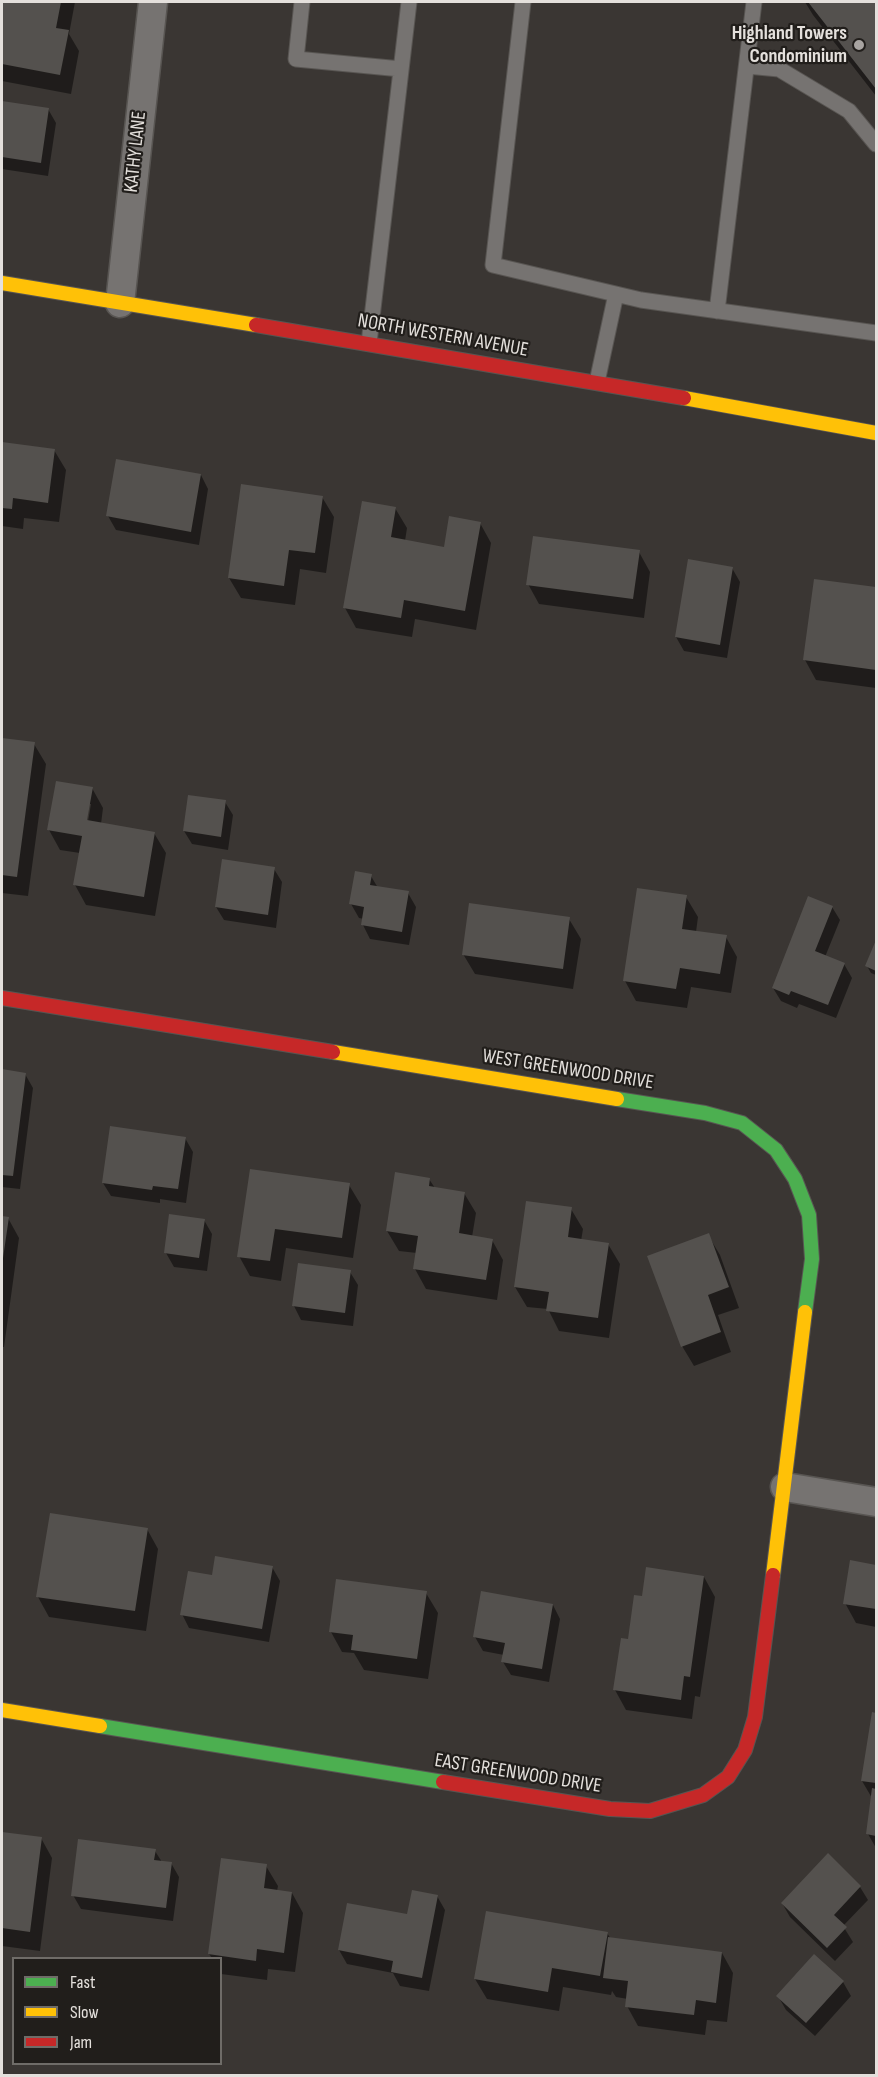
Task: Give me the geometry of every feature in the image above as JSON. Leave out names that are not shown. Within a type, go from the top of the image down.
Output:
[{"type":"street","name":"KATHY LANE","points":[[120,303],[153,2]]},
{"type":"street","name":"NORTH WESTERN AVENUE","points":[[2,283],[597,382],[876,433]]},
{"type":"street","name":"WEST GREENWOOD DRIVE","points":[[2,998],[705,1113],[742,1123],[776,1150],[795,1179],[809,1215],[812,1259],[785,1487]]},
{"type":"street","points":[[785,1487],[876,1502]]},
{"type":"street","name":"EAST GREENWOOD DRIVE","points":[[2,1710],[610,1809],[650,1811],[679,1804],[703,1796],[728,1777],[745,1750],[755,1717],[785,1487]]},
{"type":"lane","points":[[302,2],[296,59],[401,69]]},
{"type":"lane","points":[[369,343],[409,2]]},
{"type":"lane","points":[[524,2],[493,265],[616,294],[717,311],[876,333]]},
{"type":"lane","points":[[717,311],[754,2]]},
{"type":"lane","points":[[747,66],[779,69],[849,111],[876,144]]},
{"type":"lane","points":[[597,382],[616,294]]},
{"type":"building","points":[[2,2],[61,2],[56,28],[69,30],[60,75],[2,64]]},
{"type":"building","name":"Highland Towers Condominium","points":[[808,2],[876,2],[876,89]]},
{"type":"building","points":[[2,101],[49,108],[41,163],[2,157]]},
{"type":"building","points":[[2,442],[55,449],[48,503],[13,498],[12,509],[2,508]]},
{"type":"building","points":[[116,459],[201,474],[191,532],[106,516]]},
{"type":"building","points":[[241,484],[323,496],[315,553],[289,550],[284,586],[228,578]]},
{"type":"building","points":[[362,501],[396,507],[391,537],[444,547],[449,516],[481,522],[465,611],[404,600],[401,618],[343,608]]},
{"type":"building","points":[[533,536],[640,550],[633,599],[526,585]]},
{"type":"building","points":[[688,559],[733,567],[720,645],[675,637]]},
{"type":"building","points":[[814,579],[876,587],[876,670],[803,660]]},
{"type":"building","points":[[2,738],[35,742],[17,877],[2,875]]},
{"type":"building","points":[[56,781],[93,787],[87,820],[155,832],[144,897],[73,885],[82,836],[47,830]]},
{"type":"building","points":[[188,795],[226,800],[221,837],[183,831]]},
{"type":"building","points":[[222,859],[275,867],[268,915],[215,907]]},
{"type":"building","points":[[355,871],[372,874],[370,885],[409,891],[402,932],[361,925],[364,907],[349,904]]},
{"type":"building","points":[[637,888],[687,895],[682,929],[727,935],[720,974],[680,968],[676,989],[623,981]]},
{"type":"building","points":[[808,896],[833,906],[815,951],[845,963],[828,1005],[791,991],[789,995],[772,988]]},
{"type":"building","points":[[469,903],[570,917],[563,969],[462,955]]},
{"type":"building","points":[[876,940],[876,971],[865,966]]},
{"type":"building","points":[[2,1069],[26,1073],[13,1176],[2,1175]]},
{"type":"building","points":[[110,1126],[186,1137],[178,1189],[153,1186],[152,1190],[102,1183]]},
{"type":"building","points":[[250,1169],[350,1183],[342,1238],[275,1229],[270,1261],[237,1257]]},
{"type":"building","points":[[395,1172],[430,1178],[429,1186],[465,1192],[459,1233],[493,1239],[486,1280],[413,1269],[418,1236],[386,1231]]},
{"type":"building","points":[[526,1201],[572,1207],[568,1237],[609,1243],[598,1318],[546,1311],[549,1292],[514,1287]]},
{"type":"building","points":[[169,1214],[205,1219],[199,1258],[164,1253]]},
{"type":"building","points":[[2,1216],[9,1217],[3,1258],[2,1258]]},
{"type":"building","points":[[709,1233],[729,1287],[708,1295],[721,1332],[681,1347],[647,1256]]},
{"type":"building","points":[[298,1263],[351,1270],[345,1313],[292,1306]]},
{"type":"building","points":[[50,1513],[148,1528],[135,1611],[36,1597]]},
{"type":"building","points":[[215,1556],[273,1566],[262,1629],[180,1615],[188,1571],[212,1575]]},
{"type":"building","points":[[850,1560],[876,1565],[876,1609],[843,1604]]},
{"type":"building","points":[[646,1567],[704,1576],[690,1677],[684,1676],[681,1700],[613,1690],[621,1638],[628,1639],[634,1595],[642,1596]]},
{"type":"building","points":[[336,1579],[427,1591],[417,1659],[351,1650],[353,1635],[329,1632]]},
{"type":"building","points":[[481,1591],[553,1604],[542,1669],[501,1662],[505,1643],[473,1637]]},
{"type":"building","points":[[872,1712],[876,1713],[876,1783],[861,1781]]},
{"type":"building","points":[[872,1788],[876,1789],[876,1836],[866,1834]]},
{"type":"building","points":[[2,1832],[42,1837],[30,1932],[2,1928]]},
{"type":"building","points":[[78,1839],[156,1849],[154,1860],[172,1862],[166,1908],[71,1896]]},
{"type":"building","points":[[828,1853],[861,1886],[834,1915],[847,1927],[827,1948],[781,1903]]},
{"type":"building","points":[[221,1858],[267,1864],[264,1888],[292,1892],[284,1953],[257,1949],[256,1961],[208,1954]]},
{"type":"building","points":[[412,1890],[438,1895],[422,1978],[391,1972],[393,1961],[338,1950],[347,1903],[407,1914]]},
{"type":"building","points":[[486,1911],[608,1932],[600,1976],[552,1968],[548,1992],[474,1979]]},
{"type":"building","points":[[608,1937],[722,1952],[716,2003],[696,2000],[694,2015],[625,2007],[628,1981],[603,1978]]},
{"type":"building","points":[[814,1954],[844,1981],[806,2023],[776,1996]]},
{"type":"traffic: fast","points":[[617,1099],[705,1113],[742,1123],[776,1150],[795,1179],[809,1215],[812,1259],[805,1312]]},
{"type":"traffic: fast","points":[[100,1726],[443,1782]]},
{"type":"traffic: slow","points":[[2,283],[256,325]]},
{"type":"traffic: slow","points":[[684,398],[876,433]]},
{"type":"traffic: slow","points":[[333,1052],[617,1099]]},
{"type":"traffic: slow","points":[[773,1575],[805,1312]]},
{"type":"traffic: slow","points":[[2,1710],[100,1726]]},
{"type":"traffic: jam","points":[[256,325],[684,398]]},
{"type":"traffic: jam","points":[[2,998],[333,1052]]},
{"type":"traffic: jam","points":[[443,1782],[610,1809],[650,1811],[703,1795],[728,1777],[745,1750],[755,1717],[773,1575]]},
{"type":"place","name":"Highland Towers Condominium","points":[[859,45]]}]
